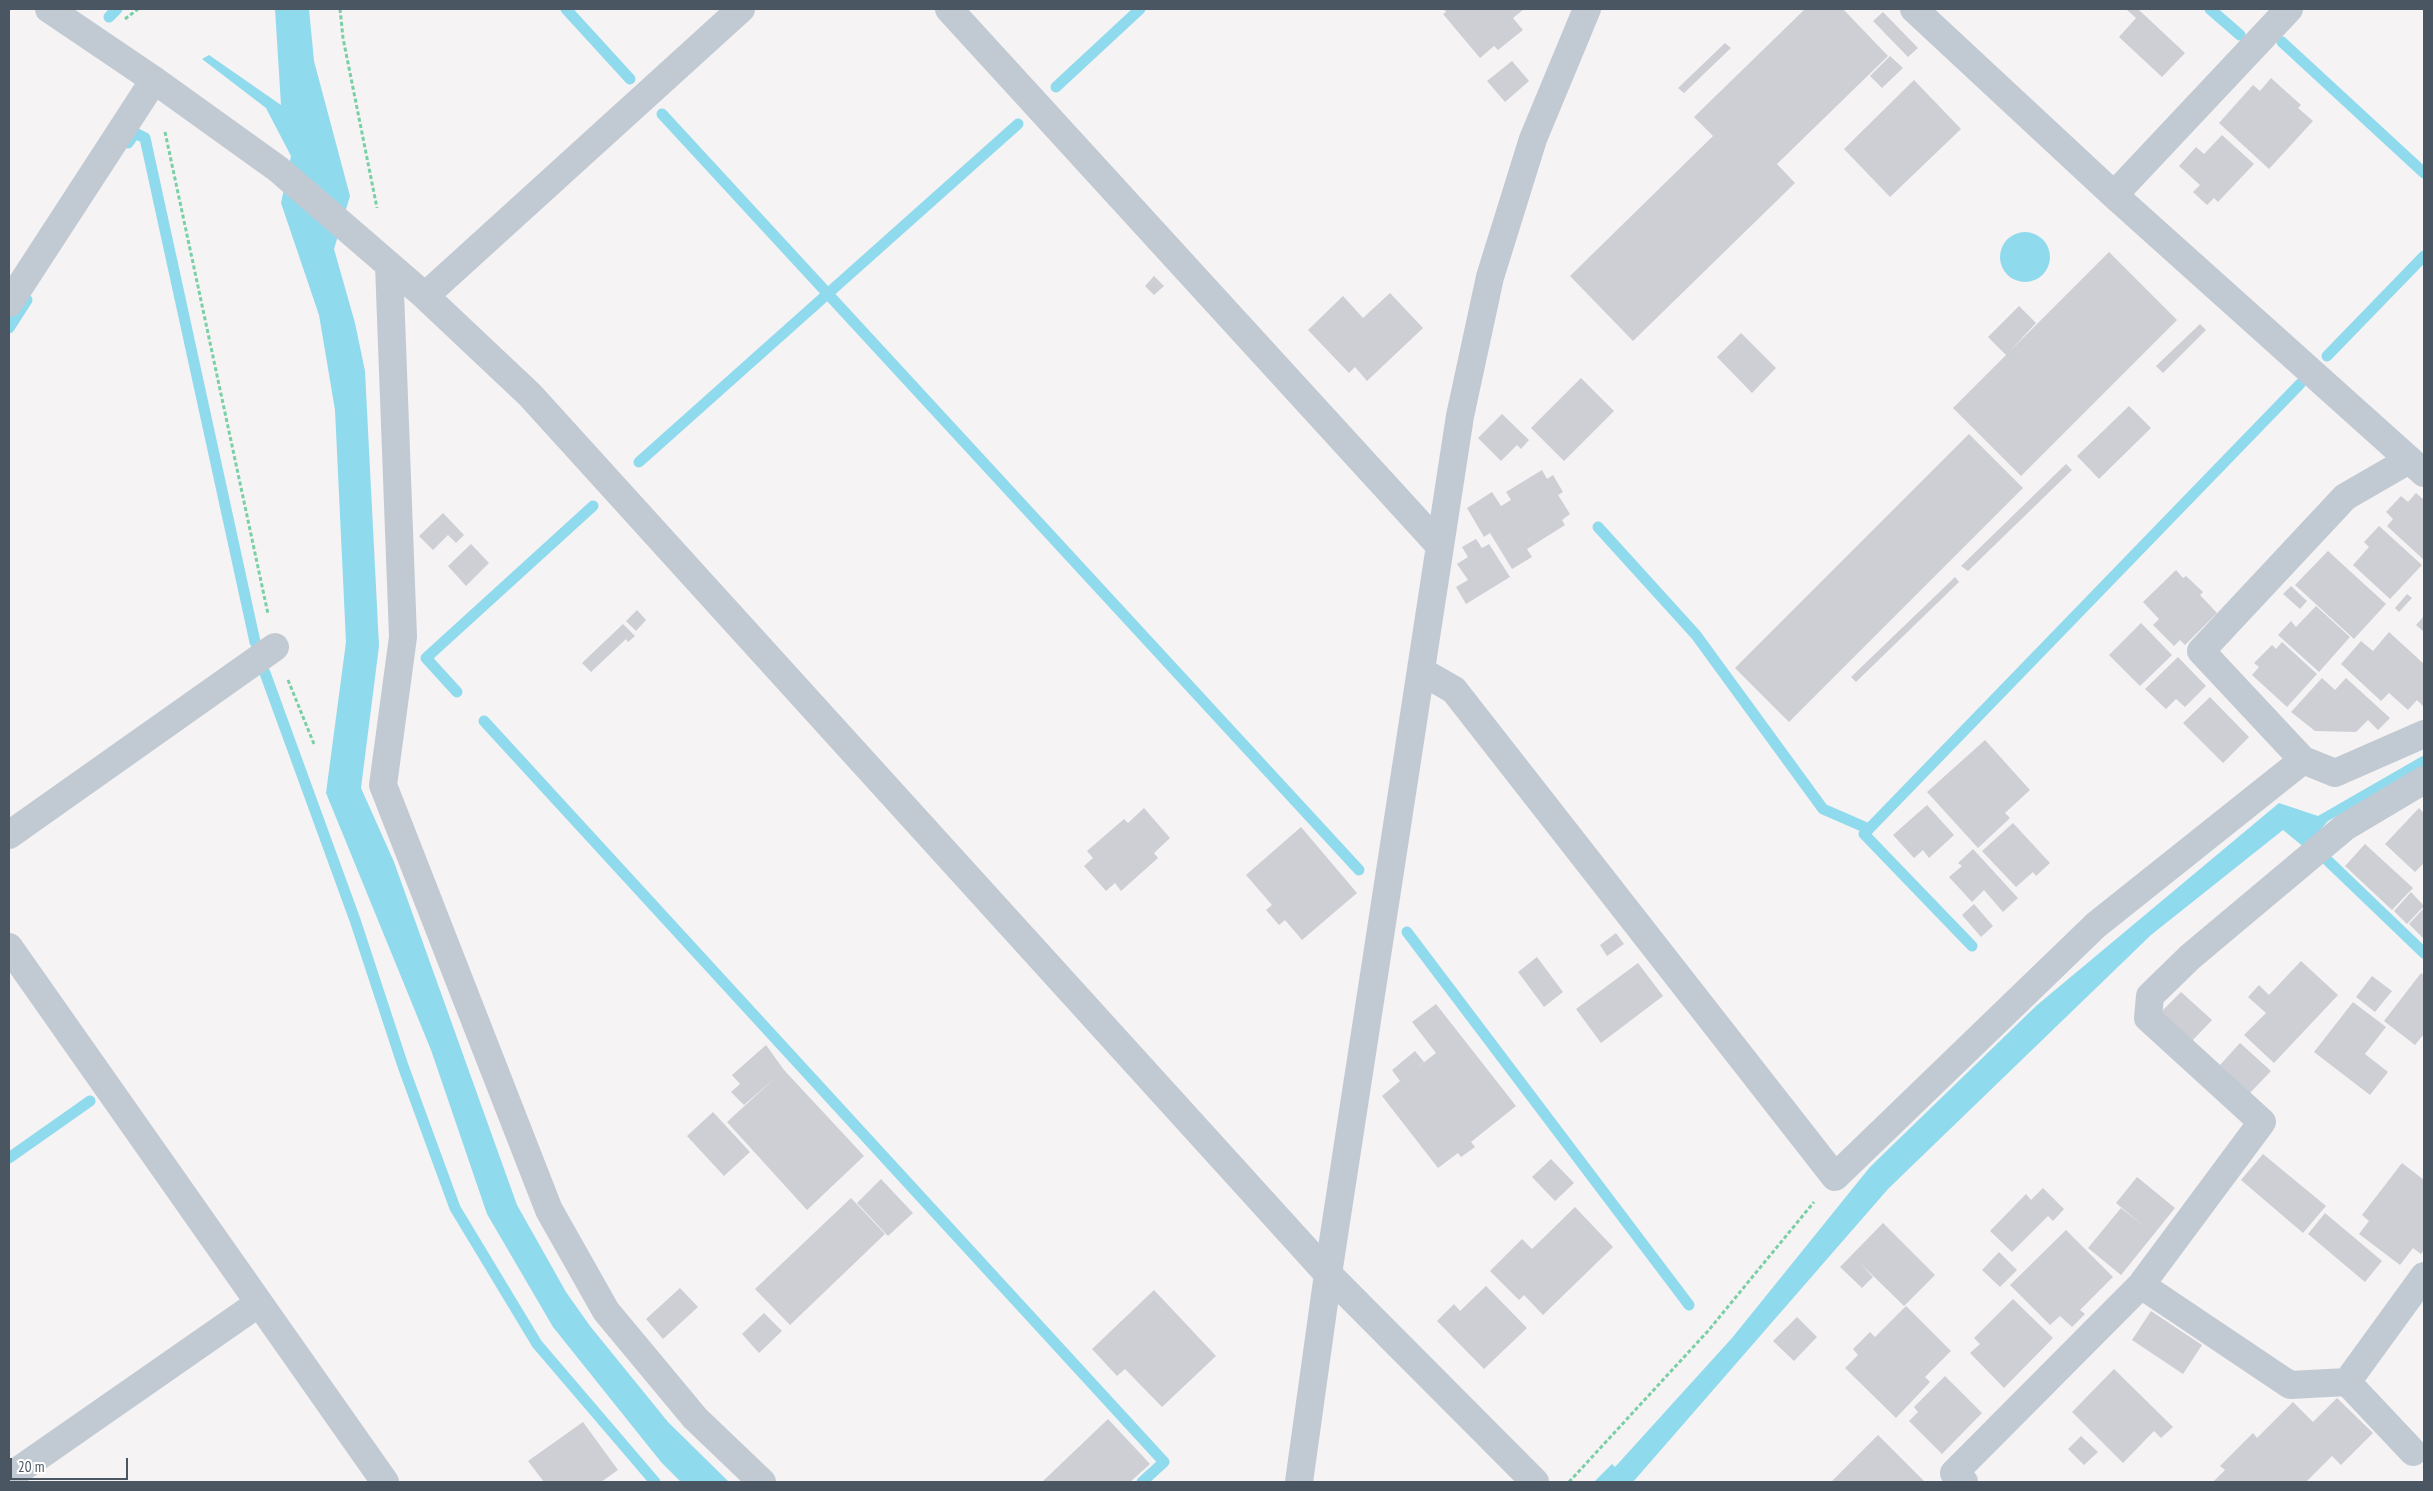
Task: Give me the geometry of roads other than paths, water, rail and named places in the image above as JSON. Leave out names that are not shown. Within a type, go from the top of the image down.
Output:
[{"type":"street","points":[[49,9],[154,80],[278,169],[425,296],[530,395],[1328,1274],[1535,1482]]},
{"type":"street","points":[[425,296],[741,9]]},
{"type":"street","points":[[949,9],[1440,546]]},
{"type":"street","points":[[1914,9],[2114,195],[2417,467],[2345,497],[2201,651],[2303,760],[2335,774],[2424,734]]},
{"type":"street","points":[[2114,195],[2289,9]]},
{"type":"street","points":[[1299,1482],[1328,1274],[1460,416],[1490,278],[1532,139],[1581,12]]},
{"type":"street","points":[[9,303],[154,80]]},
{"type":"street","points":[[389,265],[403,637],[382,785],[549,1210],[606,1311],[695,1418],[762,1482]]},
{"type":"street","points":[[9,835],[275,647]]},
{"type":"street","points":[[1421,672],[1454,690],[1835,1177],[2096,925],[2303,760]]},
{"type":"street","points":[[1964,1482],[1954,1473],[2142,1285],[2262,1122],[2148,1018],[2150,996],[2190,957],[2345,827],[2424,780]]},
{"type":"street","points":[[9,947],[385,1482]]},
{"type":"street","points":[[2347,1382],[2424,1276]]},
{"type":"street","points":[[2142,1285],[2290,1385],[2347,1382],[2421,1456]]},
{"type":"street","points":[[9,1477],[259,1303]]},
{"type":"water","points":[[275,9],[309,9],[314,61],[350,196],[334,249],[355,323],[365,371],[379,646],[361,788],[394,862],[517,1205],[566,1292],[590,1326],[668,1422],[729,1482],[681,1482],[661,1462],[553,1327],[487,1214],[431,1050],[326,793],[346,642],[335,410],[319,315],[281,203],[291,156],[266,108],[202,59],[209,55],[281,105]]},
{"type":"water","points":[[2025,232],[2034,234],[2045,243],[2050,257],[2048,266],[2039,277],[2025,282],[2016,280],[2005,271],[2000,257],[2002,248],[2011,237]]},
{"type":"water","points":[[2424,755],[2424,767],[2328,821],[2305,848],[2283,830],[2151,935],[1888,1189],[1633,1482],[1594,1482],[1612,1464],[1615,1467],[1732,1338],[1870,1167],[2036,1006],[2279,803],[2318,816]]},
{"type":"waterway","points":[[109,17],[117,9]]},
{"type":"waterway","points":[[566,9],[630,79]]},
{"type":"waterway","points":[[1056,87],[1140,9]]},
{"type":"waterway","points":[[2210,9],[2240,35]]},
{"type":"waterway","points":[[2282,42],[2424,173]]},
{"type":"waterway","points":[[662,114],[1359,870]]},
{"type":"waterway","points":[[639,462],[1018,124]]},
{"type":"waterway","points":[[128,143],[135,133],[145,138],[255,642]]},
{"type":"waterway","points":[[2327,356],[2424,256]]},
{"type":"waterway","points":[[9,328],[27,300]]},
{"type":"waterway","points":[[1972,946],[1864,834],[2300,384]]},
{"type":"waterway","points":[[457,692],[426,658],[593,506]]},
{"type":"waterway","points":[[1598,527],[1696,635],[1823,809],[1869,829]]},
{"type":"waterway","points":[[265,673],[355,920],[403,1066],[455,1208],[537,1344],[655,1482]]},
{"type":"waterway","points":[[484,721],[1164,1462],[1142,1482]]},
{"type":"waterway","points":[[2325,858],[2424,953]]},
{"type":"waterway","points":[[1407,932],[1689,1305]]},
{"type":"waterway","points":[[9,1158],[90,1101]]}]
